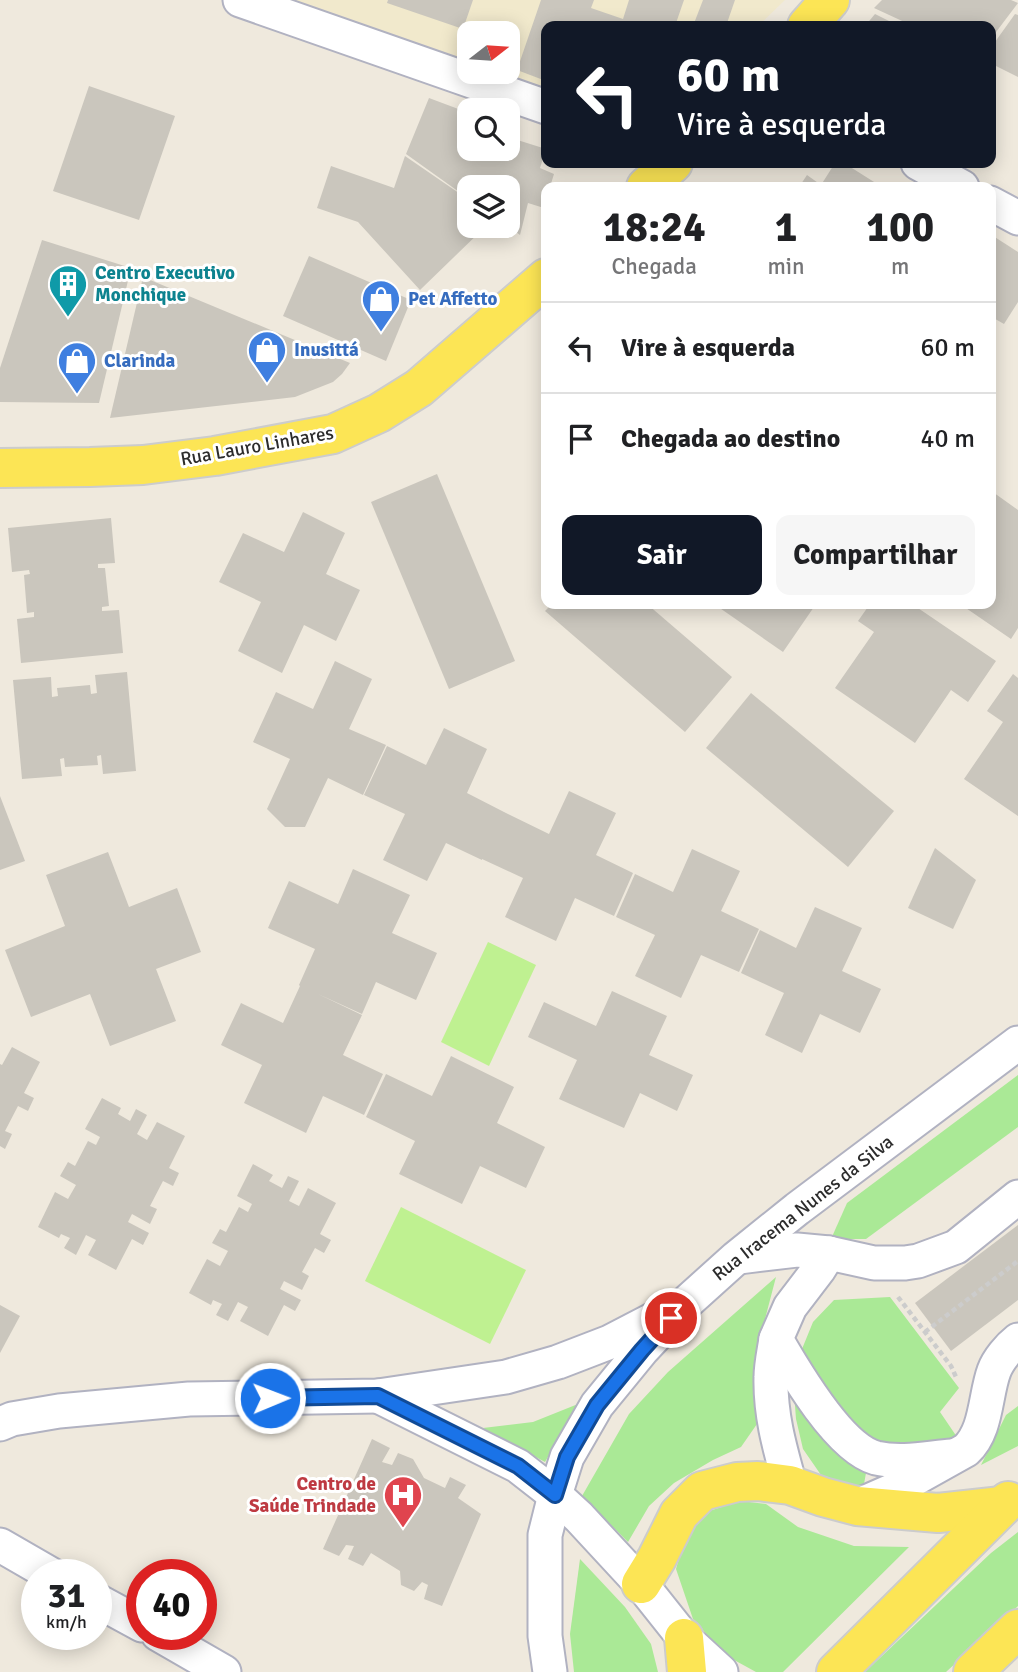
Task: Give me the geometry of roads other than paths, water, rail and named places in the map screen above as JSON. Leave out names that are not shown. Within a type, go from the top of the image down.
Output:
[{"type":"main road","points":[[811,21],[830,0]]},
{"type":"main road","points":[[652,182],[667,168]]},
{"type":"main road","name":"Rua Lauro Linhares","points":[[0,468],[143,465],[215,456],[333,434],[379,414],[419,388],[541,282]]},
{"type":"main road","points":[[641,1584],[679,1514],[702,1491],[737,1482],[758,1481],[790,1485],[857,1506],[938,1513],[1010,1500]]},
{"type":"main road","points":[[836,1672],[1010,1500]]},
{"type":"main road","points":[[973,1672],[1018,1629]]},
{"type":"street","points":[[240,0],[541,105]]},
{"type":"street","points":[[927,168],[953,182]]},
{"type":"street","points":[[996,206],[1018,218]]},
{"type":"street","name":"Rua Iracema Nunes da Silva","points":[[550,1672],[545,1636],[545,1535],[567,1457],[597,1405],[642,1350],[687,1303],[736,1258],[1018,1043]]},
{"type":"street","points":[[736,1258],[789,1251],[829,1253],[874,1263],[905,1263],[956,1247],[1018,1197]]},
{"type":"street","points":[[790,1485],[778,1445],[773,1415],[770,1375],[776,1339],[790,1307],[829,1253]]},
{"type":"street","points":[[0,1424],[12,1419],[59,1411],[189,1399],[378,1396],[506,1377],[558,1362],[610,1342],[687,1303]]},
{"type":"street","points":[[776,1339],[803,1386],[848,1442],[874,1457],[903,1461],[953,1456]]},
{"type":"street","points":[[857,1506],[898,1488],[972,1444],[986,1410],[994,1369],[1018,1340]]},
{"type":"street","points":[[378,1396],[518,1466],[555,1495],[641,1584],[686,1655],[721,1672]]},
{"type":"street","points":[[0,1545],[24,1559]]},
{"type":"street","points":[[186,1650],[224,1672]]},
{"type":"place","name":"Centro Executivo Monchique","points":[[68,318]]},
{"type":"place","name":"Pet Affetto","points":[[381,333]]},
{"type":"place","name":"Inusittá","points":[[267,384]]},
{"type":"place","name":"Clarinda","points":[[77,395]]},
{"type":"place","name":"Centro de Saúde Trindade","points":[[403,1529]]}]
